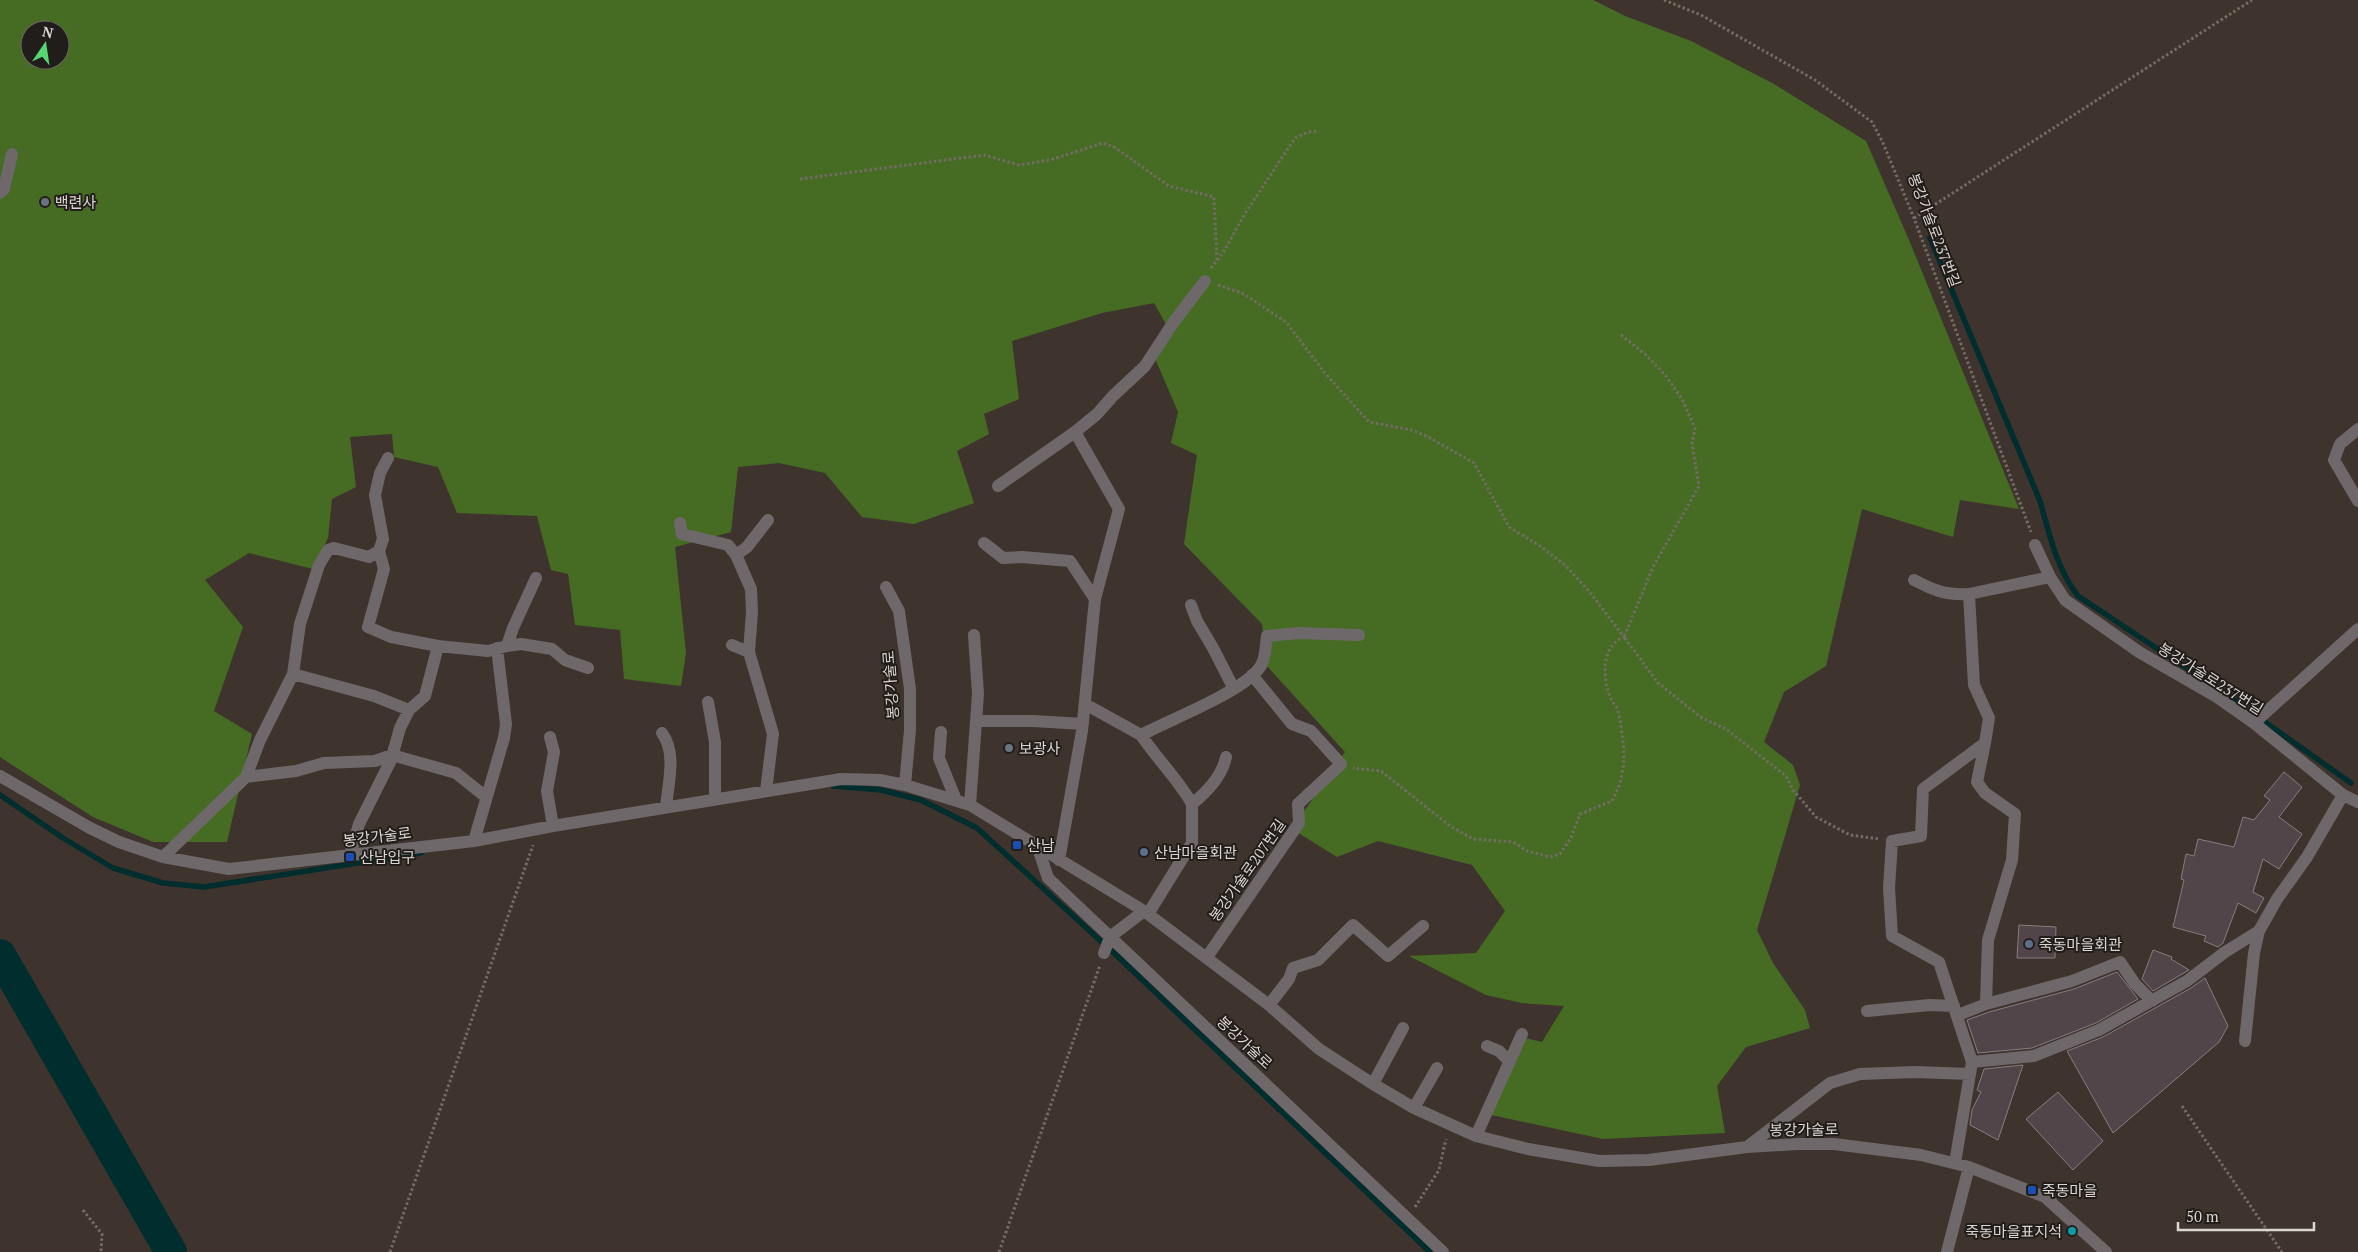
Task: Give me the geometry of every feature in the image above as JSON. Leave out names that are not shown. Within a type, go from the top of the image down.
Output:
[{"type":"street","points":[[0,192],[4,189],[12,154]]},
{"type":"street","points":[[998,486],[1098,414],[1113,396],[1145,366],[1172,322],[1205,281]]},
{"type":"street","points":[[2358,429],[2340,444],[2334,460],[2358,501]]},
{"type":"street","points":[[1059,860],[1083,724],[1095,599],[1119,509],[1074,432]]},
{"type":"street","points":[[388,458],[380,473],[375,495],[383,539],[379,551],[384,569],[368,627],[391,637],[438,646],[488,651],[521,644],[552,649],[565,660],[588,668]]},
{"type":"street","points":[[736,555],[748,547],[768,520]]},
{"type":"street","points":[[680,523],[682,534],[728,545],[736,555],[751,589],[752,612],[749,652],[773,734],[766,791]]},
{"type":"street","points":[[984,543],[1004,558],[1022,556],[1070,561],[1095,599]]},
{"type":"street","name":"봉강가술로237번길","points":[[2035,545],[2050,577],[2065,600],[2139,652],[2217,698],[2254,723],[2343,796],[2358,802]]},
{"type":"street","points":[[163,857],[246,777],[260,740],[293,674],[300,624],[319,566],[328,550],[334,548],[370,557],[379,551]]},
{"type":"street","points":[[1914,580],[1936,592],[1951,595],[1969,594],[2050,577]]},
{"type":"street","points":[[474,840],[504,738],[506,724],[502,647],[536,578]]},
{"type":"street","name":"봉강가술로","points":[[886,587],[899,611],[910,689],[910,730],[905,785]]},
{"type":"street","points":[[1969,594],[1974,685],[1989,718],[1977,782],[1985,793],[2015,814],[2012,860],[1988,940],[1986,1004]]},
{"type":"street","points":[[1191,605],[1197,621],[1234,689]]},
{"type":"street","points":[[2254,723],[2358,629]]},
{"type":"street","points":[[1142,735],[1234,689],[1254,674],[1264,660],[1267,636],[1298,633],[1359,635]]},
{"type":"street","points":[[970,805],[978,694],[974,635]]},
{"type":"street","points":[[732,645],[749,652]]},
{"type":"street","points":[[350,855],[359,824],[392,755],[400,728],[409,710],[425,696],[438,646]]},
{"type":"street","points":[[293,674],[374,696],[409,710]]},
{"type":"street","points":[[1254,674],[1292,724],[1311,731],[1341,764]]},
{"type":"street","points":[[708,702],[715,742],[716,799]]},
{"type":"street","points":[[1085,704],[1142,735],[1156,757],[1184,788],[1192,804],[1192,843],[1146,912],[1107,944]]},
{"type":"street","points":[[976,722],[1033,720],[1083,724]]},
{"type":"street","points":[[941,732],[939,758],[956,800]]},
{"type":"street","points":[[662,733],[668,740],[670,754],[666,807]]},
{"type":"street","points":[[550,737],[554,752],[547,791],[553,826]]},
{"type":"street","points":[[1954,1163],[1971,1068],[1956,1011],[1939,962],[1892,936],[1889,888],[1892,841],[1922,836],[1923,789],[1985,742]]},
{"type":"street","points":[[246,777],[296,771],[324,763],[375,761],[392,755],[456,773],[486,797]]},
{"type":"street","points":[[1192,804],[1208,791],[1224,766],[1226,757]]},
{"type":"street","name":"봉강가술로207번길","points":[[1207,957],[1299,823],[1298,804],[1341,764]]},
{"type":"street","name":"봉강가술로","points":[[0,776],[90,828],[119,842],[163,857],[230,869],[474,840],[666,807],[841,780],[880,780],[905,785],[970,805],[1146,912],[1269,1005],[1319,1049],[1414,1108],[1476,1136],[1528,1149],[1598,1161],[1649,1160],[1747,1147],[1834,1144],[1888,1150],[1969,1167],[2045,1196],[2106,1252]]},
{"type":"street","points":[[2245,1041],[2254,953],[2260,931],[2277,899],[2307,858],[2343,796]]},
{"type":"street","name":"봉강가술로","points":[[1038,848],[1048,878],[1107,944],[1442,1252]]},
{"type":"street","points":[[1269,1005],[1289,979],[1293,968],[1318,960],[1353,925],[1388,956],[1423,926]]},
{"type":"street","points":[[1747,1147],[1830,1083],[1860,1074],[1971,1068],[2034,1056],[2099,1030],[2187,981],[2225,952],[2260,931]]},
{"type":"street","points":[[1867,1011],[1930,1005],[1956,1011],[2072,981],[2120,962],[2135,984],[2152,1000]]},
{"type":"street","points":[[1373,1084],[1403,1028]]},
{"type":"street","points":[[1476,1136],[1522,1034]]},
{"type":"street","points":[[1487,1046],[1499,1052],[1510,1062]]},
{"type":"street","points":[[1414,1108],[1437,1068]]},
{"type":"street","points":[[1947,1252],[1969,1167]]},
{"type":"path","name":"봉강가술로237번길","points":[[1664,0],[1701,15],[1815,80],[1872,122],[1884,143],[1914,218],[2035,545]]},
{"type":"path","points":[[1914,218],[2252,0]]},
{"type":"path","points":[[1319,131],[1308,132],[1295,138],[1205,281],[1244,294],[1286,322],[1324,372],[1369,422],[1393,425],[1418,433],[1474,463],[1509,527],[1540,546],[1565,565],[1588,590],[1658,683],[1702,718],[1726,729],[1786,776],[1793,790],[1816,817],[1850,834],[1892,841]]},
{"type":"path","points":[[800,179],[984,155],[1019,165],[1050,160],[1103,142],[1114,147],[1169,186],[1214,197],[1217,260]]},
{"type":"path","points":[[1341,764],[1366,771],[1381,771],[1450,826],[1473,838],[1513,842],[1527,851],[1550,857],[1560,854],[1571,838],[1580,814],[1612,801],[1620,788],[1625,766],[1617,709],[1612,700],[1604,670],[1608,651],[1615,641],[1624,637],[1653,567],[1699,486],[1692,444],[1695,428],[1682,399],[1666,376],[1646,355],[1621,335]]},
{"type":"path","points":[[390,1252],[539,829]]},
{"type":"path","points":[[999,1252],[1107,944]]},
{"type":"path","points":[[2182,1106],[2282,1252]]},
{"type":"path","points":[[1406,1218],[1422,1200],[1436,1176],[1449,1124]]},
{"type":"path","points":[[83,1210],[102,1234],[101,1252]]},
{"type":"green space","points":[[0,0],[1593,0],[1625,16],[1691,41],[1774,84],[1866,141],[1909,240],[2019,509],[1960,500],[1953,537],[1862,509],[1826,666],[1784,692],[1764,742],[1793,765],[1800,785],[1757,930],[1773,963],[1805,1010],[1810,1028],[1746,1047],[1717,1086],[1725,1133],[1603,1139],[1487,1114],[1516,1036],[1542,1042],[1564,1006],[1522,1003],[1486,995],[1409,956],[1476,953],[1505,911],[1472,865],[1378,841],[1337,857],[1292,829],[1345,752],[1267,666],[1262,624],[1184,544],[1197,455],[1171,443],[1178,412],[1154,356],[1167,326],[1154,303],[1102,313],[1012,341],[1019,399],[984,414],[989,434],[957,451],[974,503],[914,524],[862,517],[825,473],[779,463],[738,467],[731,532],[675,547],[686,653],[681,686],[624,679],[620,630],[575,625],[568,574],[551,570],[537,516],[457,513],[438,467],[394,457],[392,434],[350,437],[356,487],[332,499],[328,538],[313,569],[249,553],[205,580],[243,627],[214,711],[252,734],[227,842],[153,842],[93,817],[0,757]]},
{"type":"building","points":[[2284,772],[2302,787],[2279,817],[2302,834],[2279,869],[2263,859],[2253,892],[2264,898],[2256,913],[2238,903],[2223,943],[2218,947],[2204,941],[2206,936],[2173,927],[2184,880],[2181,879],[2186,854],[2194,856],[2198,839],[2234,847],[2243,817],[2254,820],[2270,800],[2264,796]]},
{"type":"building","points":[[2019,925],[2056,927],[2055,958],[2017,958]]},
{"type":"building","points":[[2153,950],[2172,957],[2171,959],[2189,970],[2153,991],[2142,979]]},
{"type":"building","points":[[2117,972],[2138,999],[2096,1023],[2032,1048],[1978,1053],[1967,1020],[1989,1012],[2074,989]]},
{"type":"building","points":[[2205,978],[2228,1026],[2219,1042],[2113,1133],[2067,1051],[2103,1037],[2191,988]]},
{"type":"building","points":[[2023,1065],[1998,1140],[1970,1125],[1972,1110],[1981,1092],[1977,1090],[1984,1069]]},
{"type":"building","points":[[2058,1092],[2103,1141],[2073,1170],[2026,1119]]},
{"type":"waterway","points":[[1930,238],[2040,501],[2054,551],[2071,586],[2078,596],[2239,703]]},
{"type":"waterway","points":[[2264,718],[2262,720],[2351,783]]},
{"type":"waterway","points":[[833,786],[881,790],[921,800],[977,828],[1116,955],[1430,1252]]},
{"type":"waterway","points":[[0,795],[63,838],[113,868],[163,883],[204,887],[421,853]]},
{"type":"waterway","points":[[0,955],[171,1252]]},
{"type":"place","name":"백련사","points":[[45,202]]},
{"type":"place","name":"보광사","points":[[1009,748]]},
{"type":"place","name":"산남","points":[[1017,845]]},
{"type":"place","name":"산남마을회관","points":[[1144,852]]},
{"type":"place","name":"산남입구","points":[[350,857]]},
{"type":"place","name":"죽동마을회관","points":[[2029,944]]},
{"type":"place","name":"죽동마을","points":[[2032,1190]]},
{"type":"place","name":"죽동마을표지석","points":[[2072,1231]]}]
